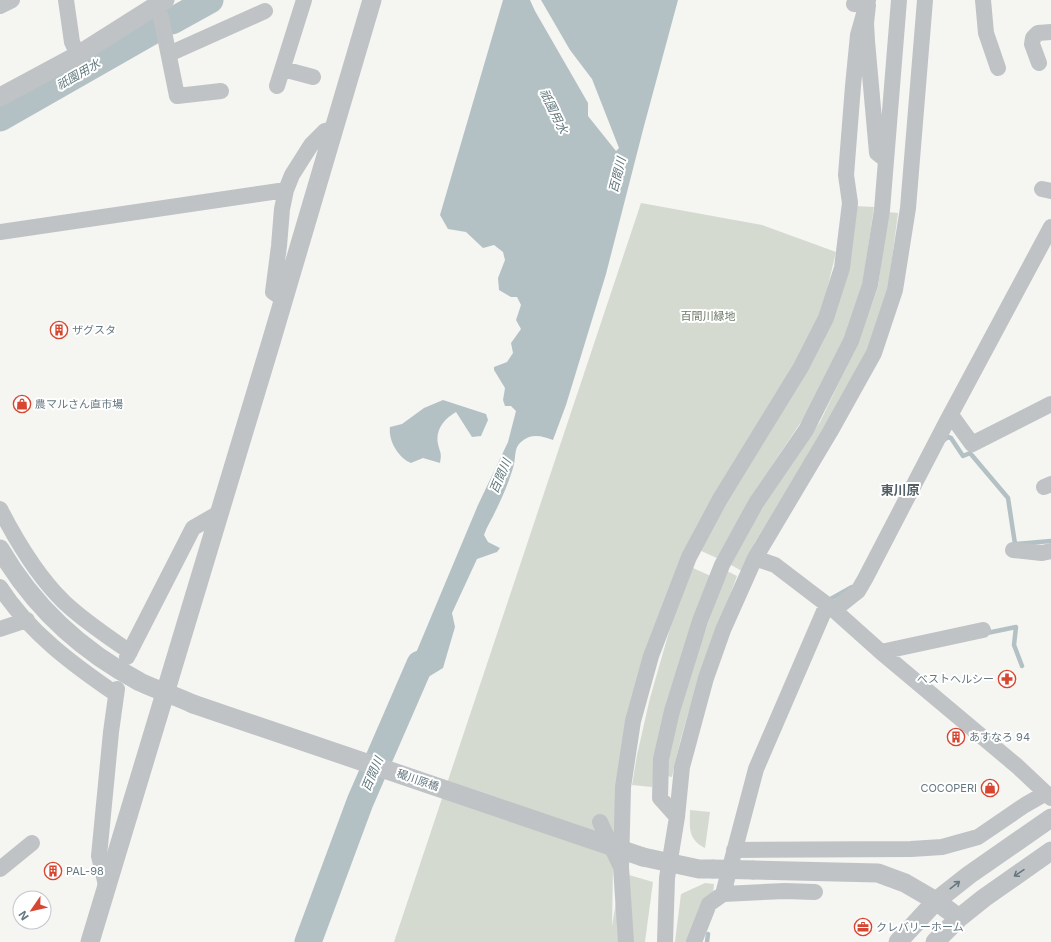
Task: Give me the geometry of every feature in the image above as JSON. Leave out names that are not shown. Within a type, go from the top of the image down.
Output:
[{"type":"street","points":[[0,6],[12,0]]},
{"type":"street","points":[[66,0],[72,42],[78,55]]},
{"type":"street","points":[[278,86],[304,0]]},
{"type":"street","points":[[90,942],[372,0]]},
{"type":"street","points":[[677,817],[660,798],[661,759],[672,711],[698,628],[722,565],[756,503],[806,430],[851,341],[870,285],[882,210],[899,0]]},
{"type":"street","points":[[665,942],[669,863],[677,817],[682,767],[706,678],[723,630],[755,558],[830,432],[874,353],[896,290],[908,208],[925,0]]},
{"type":"street","points":[[983,0],[986,33],[998,68]]},
{"type":"street","points":[[863,3],[866,23],[876,153],[886,160]]},
{"type":"street","points":[[626,942],[621,867],[623,787],[633,721],[651,656],[689,557],[720,499],[801,367],[826,318],[842,268],[850,203],[846,175],[858,35],[863,3]]},
{"type":"street","points":[[0,97],[78,55],[160,4],[161,17],[177,96],[221,91]]},
{"type":"street","points":[[169,54],[265,11]]},
{"type":"street","points":[[1039,63],[1032,44],[1033,38],[1038,32],[1051,32]]},
{"type":"street","points":[[283,69],[313,77]]},
{"type":"street","points":[[283,300],[273,292],[282,209],[286,190],[292,175],[310,145],[325,131],[333,129]]},
{"type":"street","points":[[0,232],[286,190]]},
{"type":"street","points":[[723,894],[756,769],[821,616],[828,606],[858,591],[866,579],[1051,227]]},
{"type":"street","points":[[951,415],[972,444],[1051,404]]},
{"type":"street","points":[[0,509],[25,554],[63,602],[128,655],[193,528],[219,513]]},
{"type":"street","name":"穝川原橋","points":[[0,549],[27,590],[48,614],[70,634],[117,668],[141,682],[193,704],[643,857],[700,869],[878,873],[905,883],[936,901],[959,918]]},
{"type":"street","points":[[1013,550],[1042,553],[1051,551]]},
{"type":"street","points":[[734,850],[912,849],[942,846],[978,837],[1025,805],[1049,795],[828,606],[775,565],[755,558]]},
{"type":"street","points":[[0,586],[34,629],[56,649],[85,673],[117,691],[111,732],[99,856],[107,889]]},
{"type":"street","points":[[0,629],[27,620]]},
{"type":"street","points":[[881,652],[983,630]]},
{"type":"street","points":[[898,942],[936,901],[969,875],[1051,818]]},
{"type":"street","points":[[600,822],[621,867]]},
{"type":"street","points":[[0,869],[32,843]]},
{"type":"street","points":[[935,942],[959,918],[993,891],[1051,851]]},
{"type":"street","points":[[694,942],[709,904],[723,894],[785,891],[815,892]]},
{"type":"green space","name":"百間川緑地","points":[[641,203],[762,225],[836,252],[822,311],[643,661],[613,867],[612,926],[617,896],[621,942],[394,942]]},
{"type":"green space","points":[[855,206],[874,207],[863,283],[847,334],[809,410],[749,500],[719,559],[699,550],[832,320]]},
{"type":"green space","points":[[888,212],[898,213],[888,290],[868,348],[826,425],[755,542],[742,571],[731,565],[750,525],[772,490],[820,422],[858,343],[878,287]]},
{"type":"green space","points":[[693,568],[713,577],[656,761],[652,787],[632,785],[650,698],[675,611]]},
{"type":"green space","points":[[727,571],[737,576],[692,700],[672,777],[667,776],[679,703]]},
{"type":"green space","points":[[690,810],[710,812],[705,848],[692,836],[690,827]]},
{"type":"green space","points":[[629,875],[653,882],[645,942],[633,942]]},
{"type":"green space","points":[[705,883],[714,884],[713,893],[687,942],[675,942],[681,894]]},
{"type":"water","points":[[503,0],[530,0],[588,103],[588,116],[616,151],[619,148],[592,79],[570,50],[541,0],[678,0],[606,274],[566,405],[553,440],[533,436],[525,439],[517,447],[509,481],[484,535],[488,542],[500,548],[497,552],[477,559],[452,613],[455,627],[443,668],[420,682],[410,701],[400,691],[478,505],[508,442],[516,411],[511,406],[505,406],[503,400],[505,388],[494,370],[494,367],[507,362],[513,353],[511,343],[521,329],[516,320],[521,305],[517,297],[511,297],[499,290],[498,278],[505,260],[503,252],[494,245],[483,248],[466,232],[448,229],[440,215]]},
{"type":"water","points":[[443,400],[486,414],[488,420],[481,436],[472,437],[456,412],[441,425],[439,430],[437,439],[441,455],[440,463],[423,458],[411,463],[407,461],[395,448],[391,438],[390,427],[402,424],[424,408]]},
{"type":"waterway","name":"祇園用水","points":[[172,21],[210,0]]},
{"type":"waterway","name":"祇園用水","points":[[0,118],[156,29]]},
{"type":"waterway","points":[[944,440],[948,437],[951,438],[963,456],[970,453],[1008,498],[1015,544],[1051,541]]},
{"type":"waterway","points":[[827,601],[852,587]]},
{"type":"waterway","points":[[987,633],[1016,627],[1014,645],[1022,666]]},
{"type":"waterway","name":"百間川","points":[[308,942],[360,802],[420,664]]},
{"type":"waterway","points":[[707,942],[708,934]]},
{"type":"place","name":"ザグスタ","points":[[59,330]]},
{"type":"place","name":"農マルさん直市場","points":[[22,404]]},
{"type":"place","name":"ベストヘルシー","points":[[1007,679]]},
{"type":"place","name":"あすなろ 94","points":[[956,737]]},
{"type":"place","name":"COCOPERI","points":[[990,788]]},
{"type":"place","name":"PAL-98","points":[[53,871]]},
{"type":"place","name":"クレバリーホーム","points":[[863,927]]},
{"type":"district","name":"東川原","points":[[900,490]]}]
